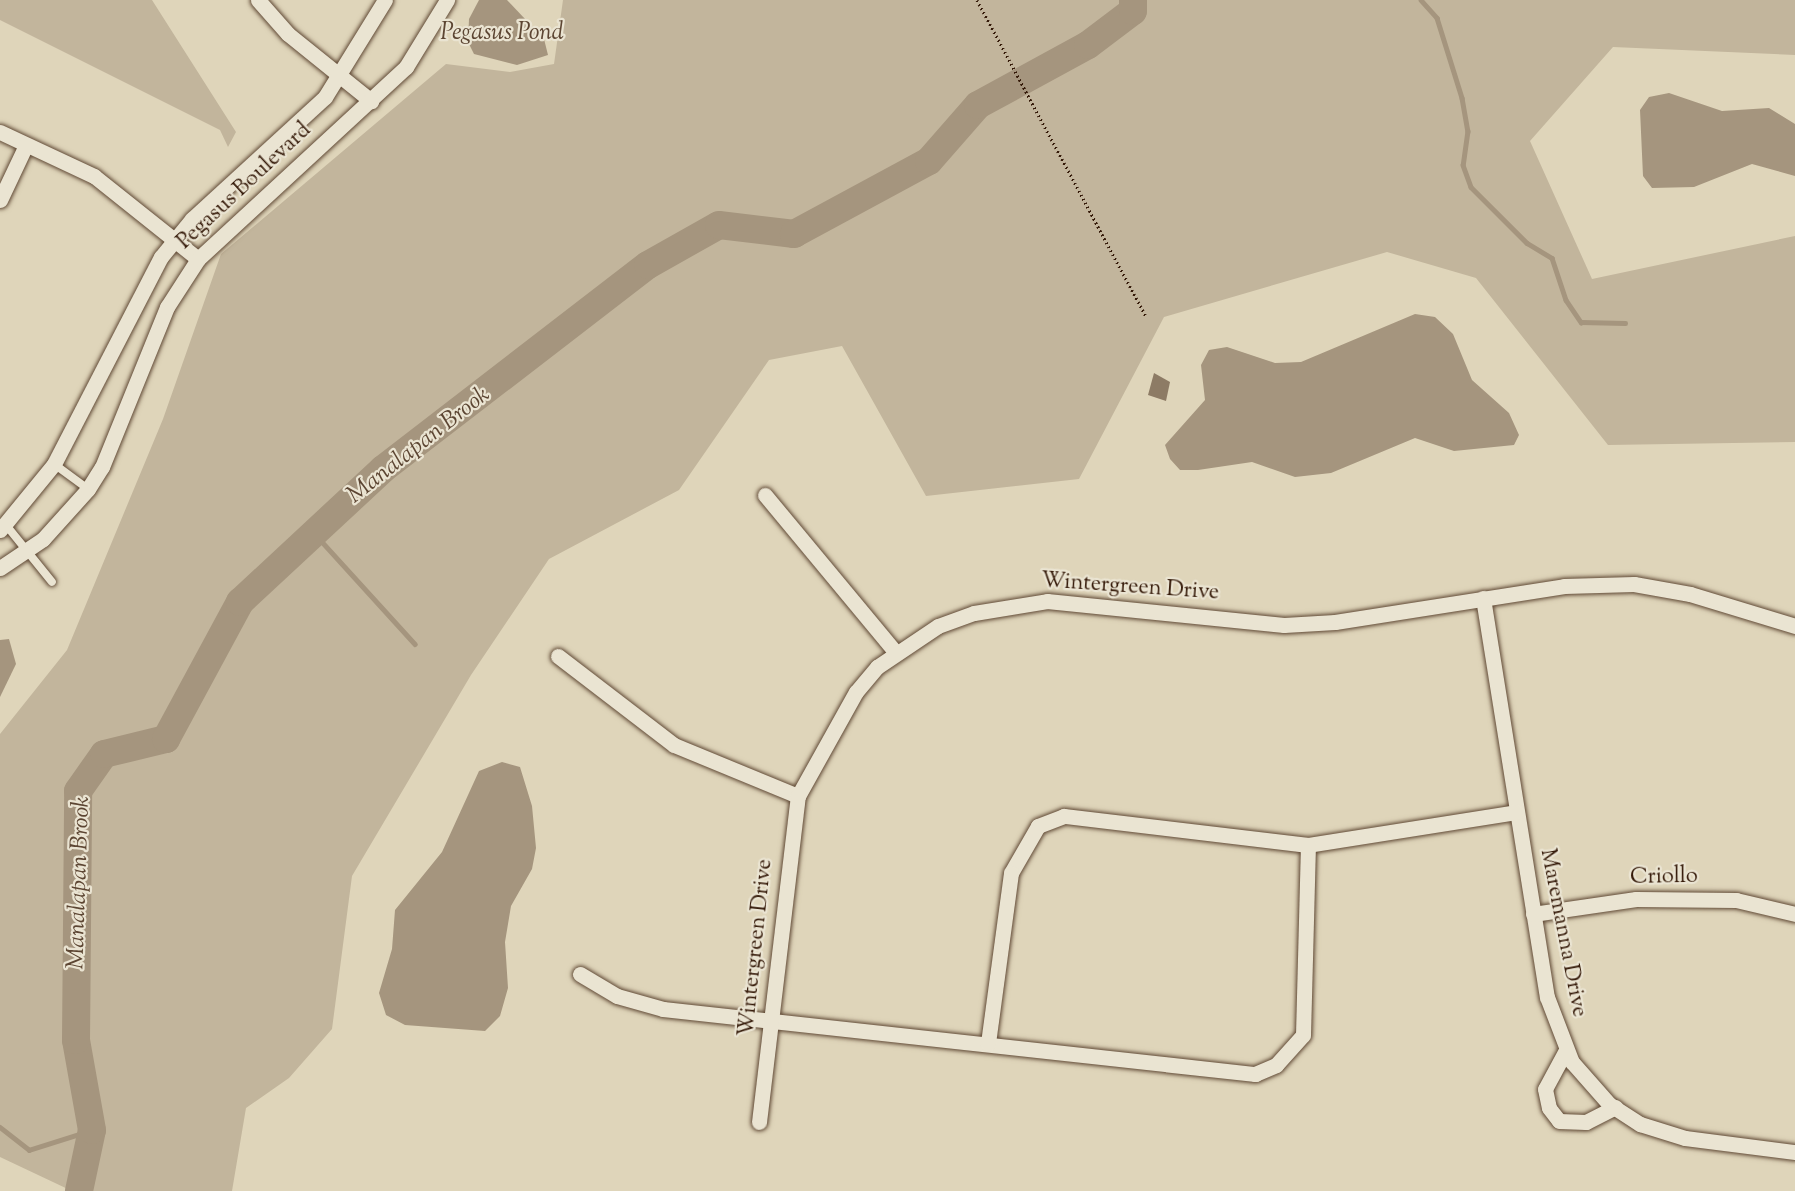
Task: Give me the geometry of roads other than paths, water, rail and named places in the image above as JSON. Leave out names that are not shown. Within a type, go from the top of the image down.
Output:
[{"type":"street","points":[[258,0],[371,101]]},
{"type":"street","name":"Pegasus Boulevard","points":[[3,527],[54,464],[146,281],[174,239],[306,118],[341,76],[385,0]]},
{"type":"street","name":"Pegasus Boulevard","points":[[0,568],[27,552],[88,489],[102,467],[167,307],[198,259],[406,67],[447,0]]},
{"type":"street","points":[[0,132],[94,176],[198,259]]},
{"type":"street","points":[[0,200],[26,145]]},
{"type":"street","points":[[765,495],[896,653]]},
{"type":"street","name":"Wintergreen Drive","points":[[759,1122],[798,796],[855,692],[896,653],[938,627],[974,613],[1047,601],[1284,625],[1335,622],[1564,586],[1634,584],[1690,594],[1794,624]]},
{"type":"street","name":"Maremanna Drive","points":[[1483,598],[1547,997],[1566,1050],[1615,1107],[1640,1124],[1684,1138],[1795,1152]]},
{"type":"street","points":[[558,656],[674,745],[798,796]]},
{"type":"street","points":[[988,1043],[1011,873],[1038,826],[1064,816],[1308,845],[1516,812]]},
{"type":"street","points":[[580,974],[617,996],[663,1009],[1256,1074],[1276,1065],[1303,1035],[1308,845]]},
{"type":"street","name":"Criollo","points":[[1533,914],[1636,899],[1736,900],[1795,914]]},
{"type":"street","points":[[1566,1050],[1545,1089],[1549,1108],[1559,1120],[1586,1122],[1615,1107]]},
{"type":"lane","points":[[54,464],[88,489]]},
{"type":"lane","points":[[3,527],[52,582]]},
{"type":"water","name":"Pegasus Pond","points":[[479,0],[507,0],[544,39],[548,55],[517,65],[474,54],[468,42],[469,19]]},
{"type":"water","points":[[1669,93],[1722,111],[1769,108],[1795,124],[1795,176],[1752,164],[1694,187],[1652,188],[1643,176],[1640,110],[1649,97]]},
{"type":"water","points":[[1415,314],[1435,317],[1453,334],[1472,380],[1509,413],[1519,435],[1514,445],[1454,451],[1415,438],[1331,473],[1295,477],[1252,462],[1198,470],[1180,470],[1170,459],[1165,445],[1205,400],[1201,365],[1209,350],[1227,347],[1275,363],[1301,362]]},
{"type":"water","points":[[9,639],[16,664],[0,697],[0,640]]},
{"type":"water","points":[[502,762],[520,767],[532,806],[536,848],[532,869],[511,906],[505,942],[508,988],[500,1016],[485,1031],[405,1025],[386,1015],[379,993],[392,949],[395,910],[442,852],[479,771]]},
{"type":"waterway","name":"Manalapan Brook","points":[[79,1191],[92,1130],[76,1040],[78,791],[104,754],[166,739],[240,602],[383,469],[648,265],[719,225],[794,234],[929,161],[978,105],[1088,45],[1133,11],[1133,0]]},
{"type":"waterway","points":[[1421,0],[1437,18],[1462,98],[1468,131],[1463,165],[1471,187],[1527,243],[1552,258],[1566,300],[1581,322],[1625,323]]},
{"type":"waterway","points":[[314,533],[415,644]]},
{"type":"waterway","points":[[0,1127],[29,1150],[92,1130]]}]
